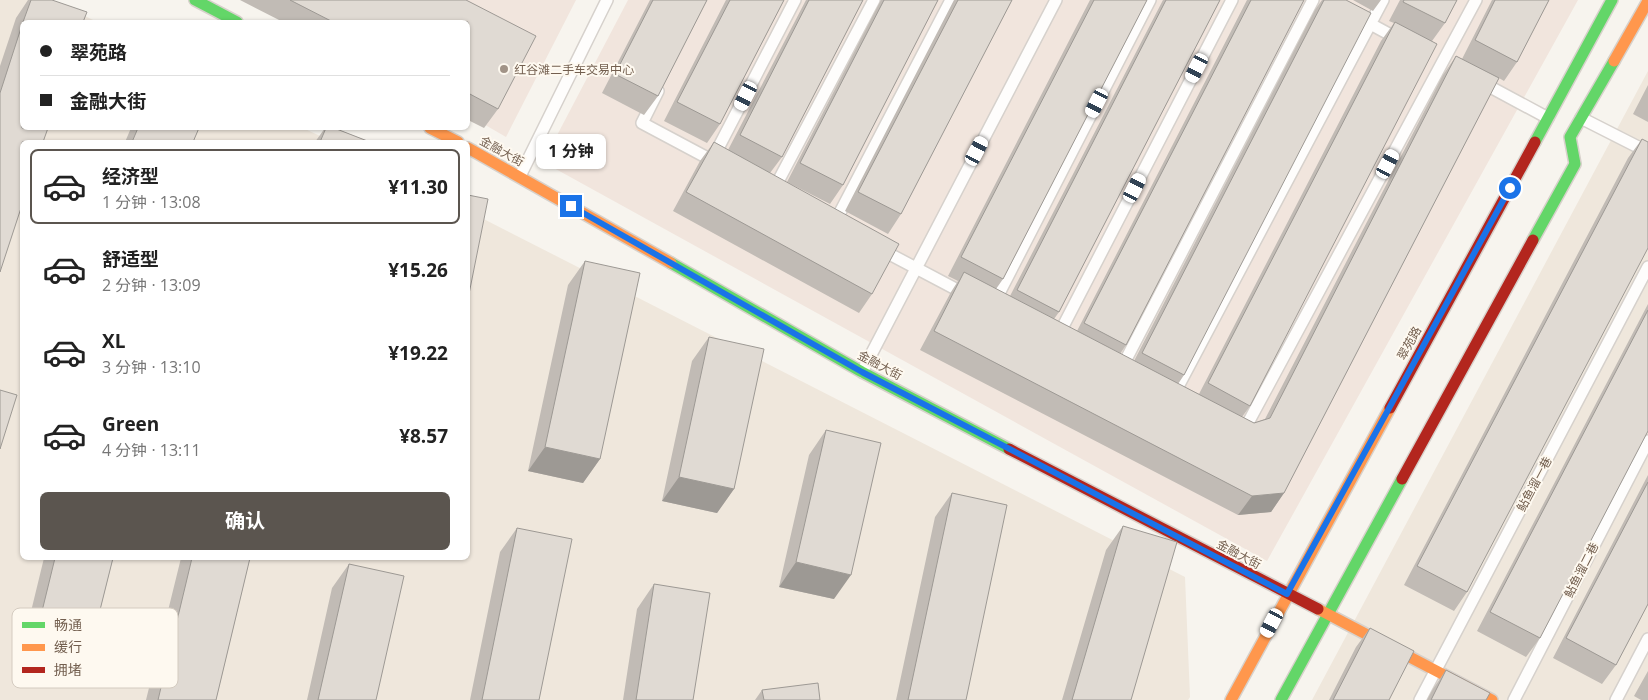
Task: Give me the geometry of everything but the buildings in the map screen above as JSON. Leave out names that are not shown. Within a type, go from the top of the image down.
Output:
[{"type":"street","points":[[196,0],[233,20]]},
{"type":"street","name":"翠苑路","points":[[1231,700],[1612,0]]},
{"type":"street","points":[[1281,700],[1575,164],[1570,137],[1648,1]]},
{"type":"street","points":[[434,130],[454,140]]},
{"type":"street","name":"金融大街","points":[[470,149],[862,372],[1492,700]]},
{"type":"lane","points":[[520,176],[607,0]]},
{"type":"lane","points":[[712,160],[795,0]]},
{"type":"lane","points":[[773,192],[874,0]]},
{"type":"lane","points":[[834,224],[952,0]]},
{"type":"lane","points":[[862,372],[1056,0]]},
{"type":"lane","points":[[873,246],[987,305],[1150,0]]},
{"type":"lane","points":[[1055,341],[1232,0]]},
{"type":"lane","points":[[1119,375],[1313,0]]},
{"type":"lane","points":[[1171,402],[1383,0]]},
{"type":"lane","points":[[1231,434],[1240,439],[1476,0]]},
{"type":"lane","points":[[1355,16],[1410,45]]},
{"type":"lane","points":[[1469,76],[1549,118]]},
{"type":"lane","points":[[665,79],[642,123],[730,170]]},
{"type":"lane","points":[[1581,118],[1648,152]]},
{"type":"lane","name":"鲇鱼溜一巷","points":[[1420,700],[1648,267]]},
{"type":"lane","name":"鲇鱼溜二巷","points":[[1514,700],[1648,441]]},
{"type":"lane","points":[[1616,700],[1648,638]]},
{"type":"shaded area","points":[[0,0],[53,0],[93,20],[20,20],[20,130],[307,130],[329,140],[20,140],[20,560],[470,560],[470,212],[1185,577],[1190,697],[1188,700],[0,700]]},
{"type":"shaded area","name":"红谷滩二手车交易中心","points":[[257,0],[576,0],[506,137],[470,116],[470,20],[449,20]]},
{"type":"shaded area","points":[[628,0],[1578,0],[1267,561],[543,162]]},
{"type":"shaded area","points":[[1648,71],[1648,700],[1312,700]]},
{"type":"traffic: fast","points":[[195,0],[233,20]]},
{"type":"traffic: fast","points":[[1535,142],[1612,0]]},
{"type":"traffic: fast","points":[[1533,240],[1575,164],[1570,137],[1614,61]]},
{"type":"traffic: fast","points":[[671,263],[862,372],[1009,449]]},
{"type":"traffic: fast","points":[[1281,700],[1402,479]]},
{"type":"traffic: slow","points":[[1614,61],[1648,1]]},
{"type":"traffic: slow","points":[[434,130],[454,140]]},
{"type":"traffic: slow","points":[[470,149],[671,263]]},
{"type":"traffic: slow","points":[[1231,700],[1390,408]]},
{"type":"traffic: slow","points":[[1318,609],[1492,700]]},
{"type":"traffic: jam","points":[[1390,408],[1535,142]]},
{"type":"traffic: jam","points":[[1402,479],[1533,240]]},
{"type":"traffic: jam","points":[[1009,449],[1318,609]]},
{"type":"place","name":"红谷滩二手车交易中心","points":[[504,69]]},
{"type":"route","points":[[571,206],[862,372],[1287,594],[1510,188]]}]
